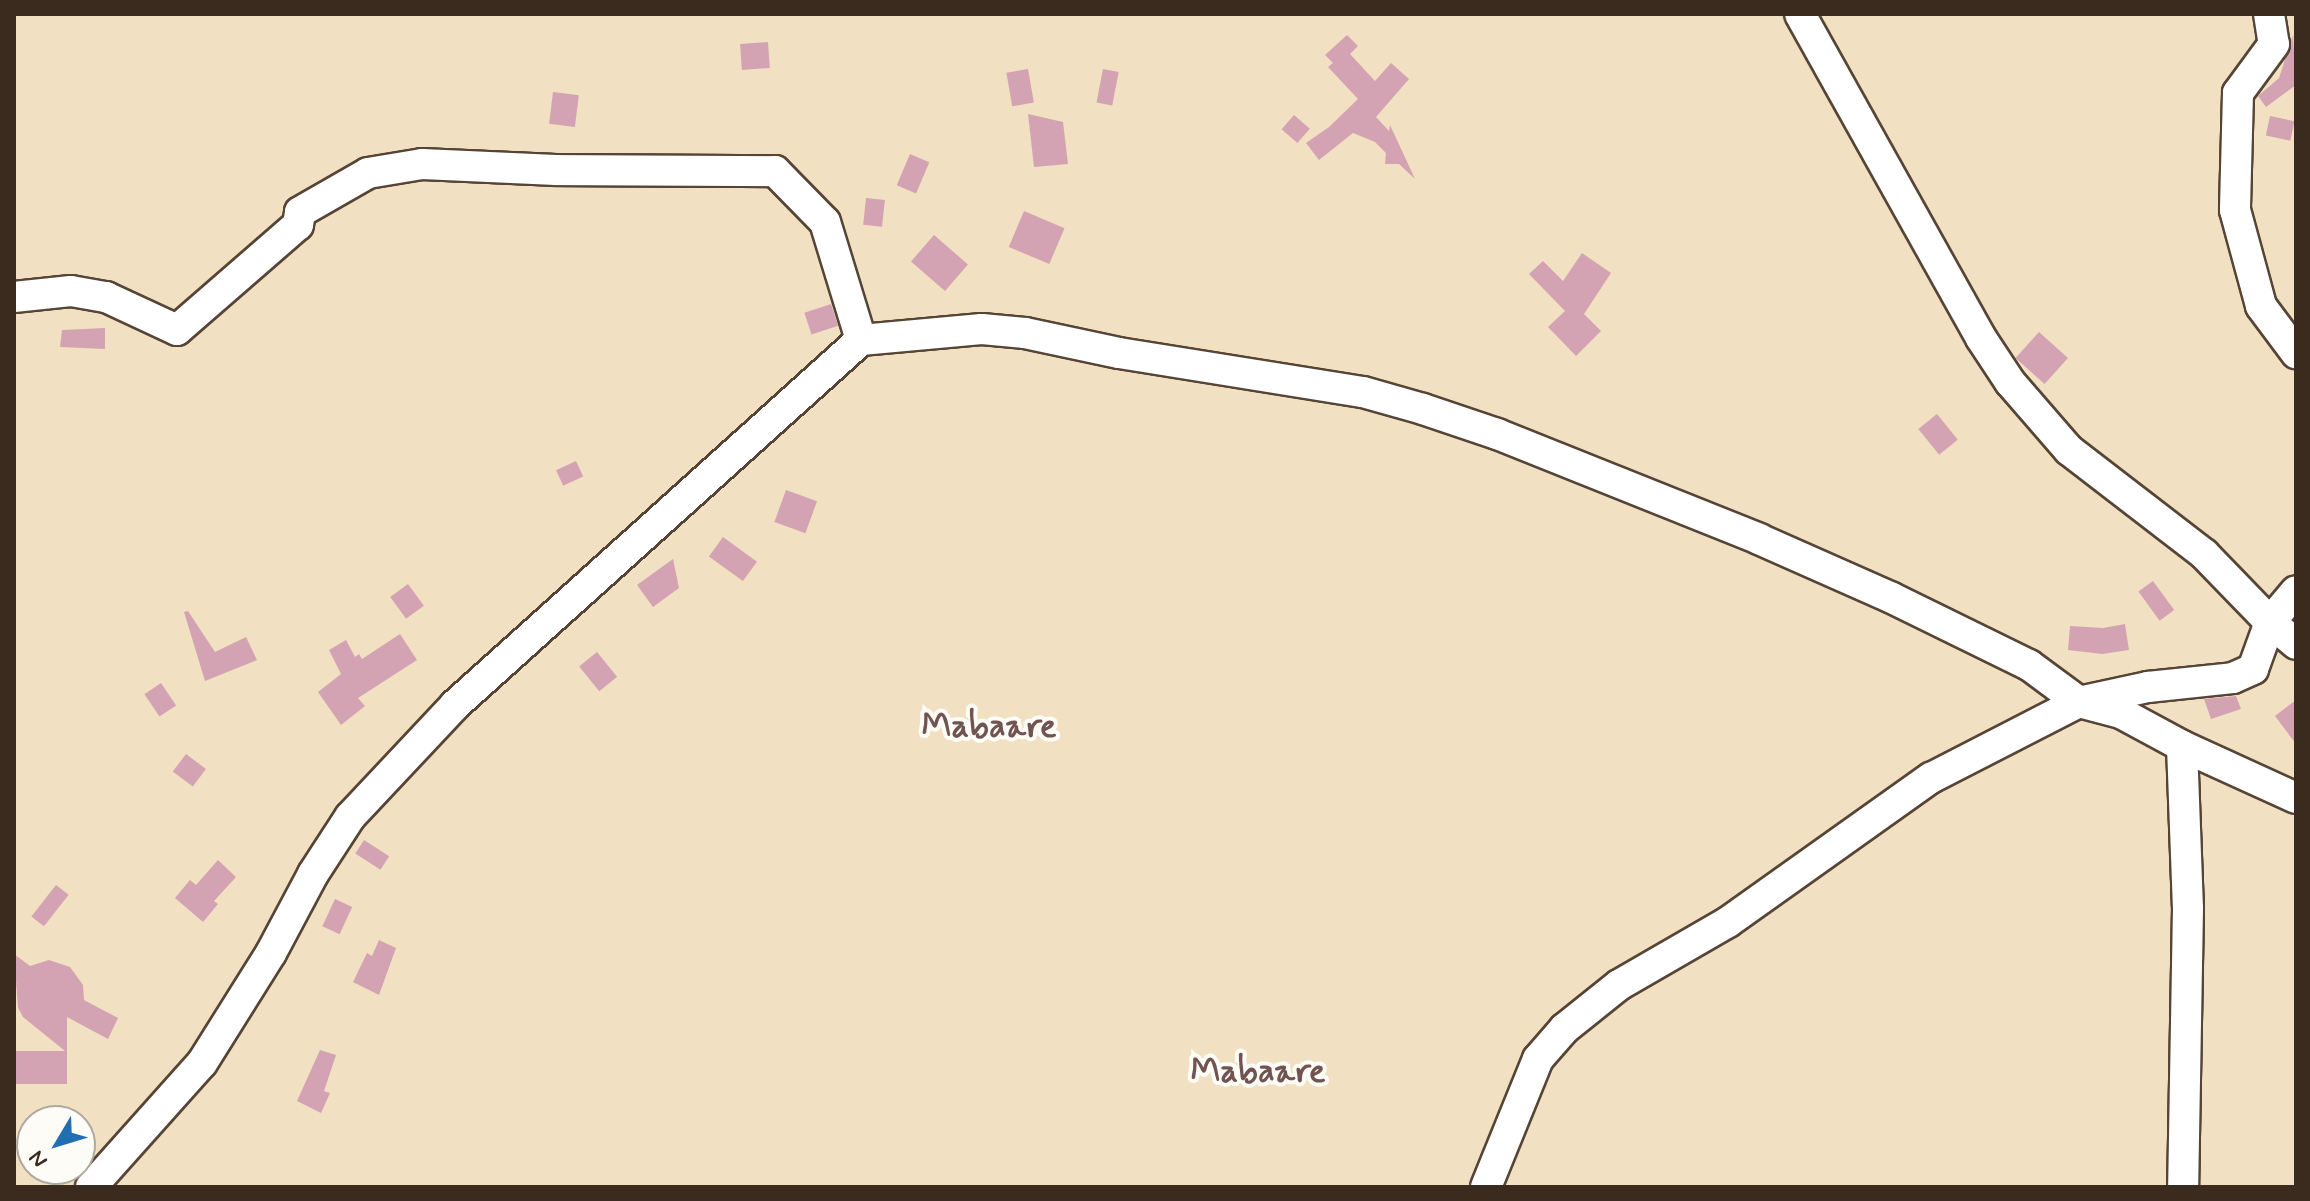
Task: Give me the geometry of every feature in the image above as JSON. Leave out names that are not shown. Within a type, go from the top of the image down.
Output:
[{"type":"street","points":[[1800,14],[1981,338],[2010,382],[2069,450],[2204,554],[2270,622],[2296,644]]},
{"type":"street","points":[[2269,14],[2274,44],[2238,93],[2235,210],[2261,306],[2296,353]]},
{"type":"street","points":[[14,297],[71,291],[106,297],[177,330],[298,225],[300,212],[368,173],[422,164],[556,170],[775,171],[825,222],[861,340]]},
{"type":"street","points":[[91,1187],[202,1063],[271,953],[313,874],[359,806],[501,663],[861,340],[982,329],[1025,333],[1119,353],[1349,389],[1408,404],[1497,434],[1660,499],[1890,597],[2029,665],[2079,702],[2121,713],[2182,746],[2296,798]]},
{"type":"street","points":[[1486,1187],[1522,1091],[1538,1059],[1564,1029],[1619,985],[1728,922],[1931,778],[2079,702],[2148,687],[2233,678],[2253,669],[2270,622],[2296,591]]},
{"type":"street","points":[[2182,746],[2188,908],[2183,1187]]},
{"type":"building","points":[[1347,35],[1358,46],[1350,54],[1375,81],[1391,63],[1409,79],[1376,117],[1389,131],[1390,125],[1415,179],[1399,164],[1385,164],[1386,153],[1375,142],[1353,133],[1319,160],[1306,143],[1329,127],[1358,99],[1328,67],[1333,63],[1325,55]]},
{"type":"building","points":[[2293,35],[2296,85],[2266,107],[2258,96],[2279,78]]},
{"type":"building","points":[[768,42],[770,68],[742,70],[740,44]]},
{"type":"building","points":[[1028,69],[1034,102],[1012,106],[1006,73]]},
{"type":"building","points":[[1103,69],[1119,72],[1112,105],[1097,102]]},
{"type":"building","points":[[553,92],[579,95],[575,127],[549,124]]},
{"type":"building","points":[[1028,114],[1063,122],[1068,164],[1034,167]]},
{"type":"building","points":[[1294,115],[1310,129],[1297,143],[1282,129]]},
{"type":"building","points":[[2270,116],[2294,121],[2290,141],[2266,136]]},
{"type":"building","points":[[910,154],[929,162],[916,194],[897,185]]},
{"type":"building","points":[[866,198],[885,200],[882,227],[863,225]]},
{"type":"building","points":[[1024,211],[1065,228],[1049,264],[1009,247]]},
{"type":"building","points":[[934,235],[968,265],[945,291],[911,261]]},
{"type":"building","points":[[1582,253],[1611,273],[1584,314],[1601,331],[1576,356],[1548,327],[1565,311],[1529,274],[1543,261],[1563,281]]},
{"type":"building","points":[[831,304],[838,326],[811,335],[804,313]]},
{"type":"building","points":[[105,328],[105,349],[60,347],[62,330]]},
{"type":"building","points":[[2039,332],[2068,358],[2045,384],[2016,358]]},
{"type":"building","points":[[1937,414],[1958,440],[1939,455],[1918,429]]},
{"type":"building","points":[[576,461],[583,476],[563,486],[556,470]]},
{"type":"building","points":[[786,490],[817,501],[805,533],[774,522]]},
{"type":"building","points":[[723,537],[757,562],[743,581],[709,556]]},
{"type":"building","points":[[673,559],[679,588],[653,607],[637,585]]},
{"type":"building","points":[[2153,581],[2174,610],[2160,621],[2138,592]]},
{"type":"building","points":[[408,584],[424,606],[406,619],[390,597]]},
{"type":"building","points":[[188,611],[215,652],[246,637],[257,660],[205,681],[184,612]]},
{"type":"building","points":[[2125,624],[2129,650],[2102,654],[2068,650],[2070,626],[2103,628]]},
{"type":"building","points":[[400,634],[417,660],[358,698],[365,706],[341,725],[318,692],[341,674],[329,650],[346,640],[355,657],[359,654],[362,659]]},
{"type":"building","points":[[597,652],[617,677],[599,691],[579,666]]},
{"type":"building","points":[[161,683],[176,705],[160,717],[144,694]]},
{"type":"building","points":[[2236,696],[2241,709],[2211,719],[2204,699]]},
{"type":"building","points":[[2296,700],[2296,744],[2275,716]]},
{"type":"building","points":[[186,754],[206,769],[193,787],[173,772]]},
{"type":"building","points":[[364,840],[389,856],[380,870],[355,853]]},
{"type":"building","points":[[218,860],[236,877],[214,901],[218,904],[203,922],[175,898],[190,880],[196,885]]},
{"type":"building","points":[[56,885],[69,895],[44,926],[31,917]]},
{"type":"building","points":[[335,899],[352,907],[340,934],[322,926]]},
{"type":"building","points":[[379,940],[396,948],[379,995],[353,982],[367,953],[372,956]]},
{"type":"building","points":[[14,954],[30,966],[49,960],[70,967],[83,985],[84,1000],[118,1018],[108,1039],[67,1017],[67,1084],[14,1084],[14,1051],[65,1051],[23,1017],[18,1008]]},
{"type":"building","points":[[320,1050],[336,1055],[324,1091],[330,1093],[321,1113],[297,1101]]},
{"type":"district","name":"Mabaare","points":[[989,727]]},
{"type":"district","name":"Mabaare","points":[[1258,1072]]}]
